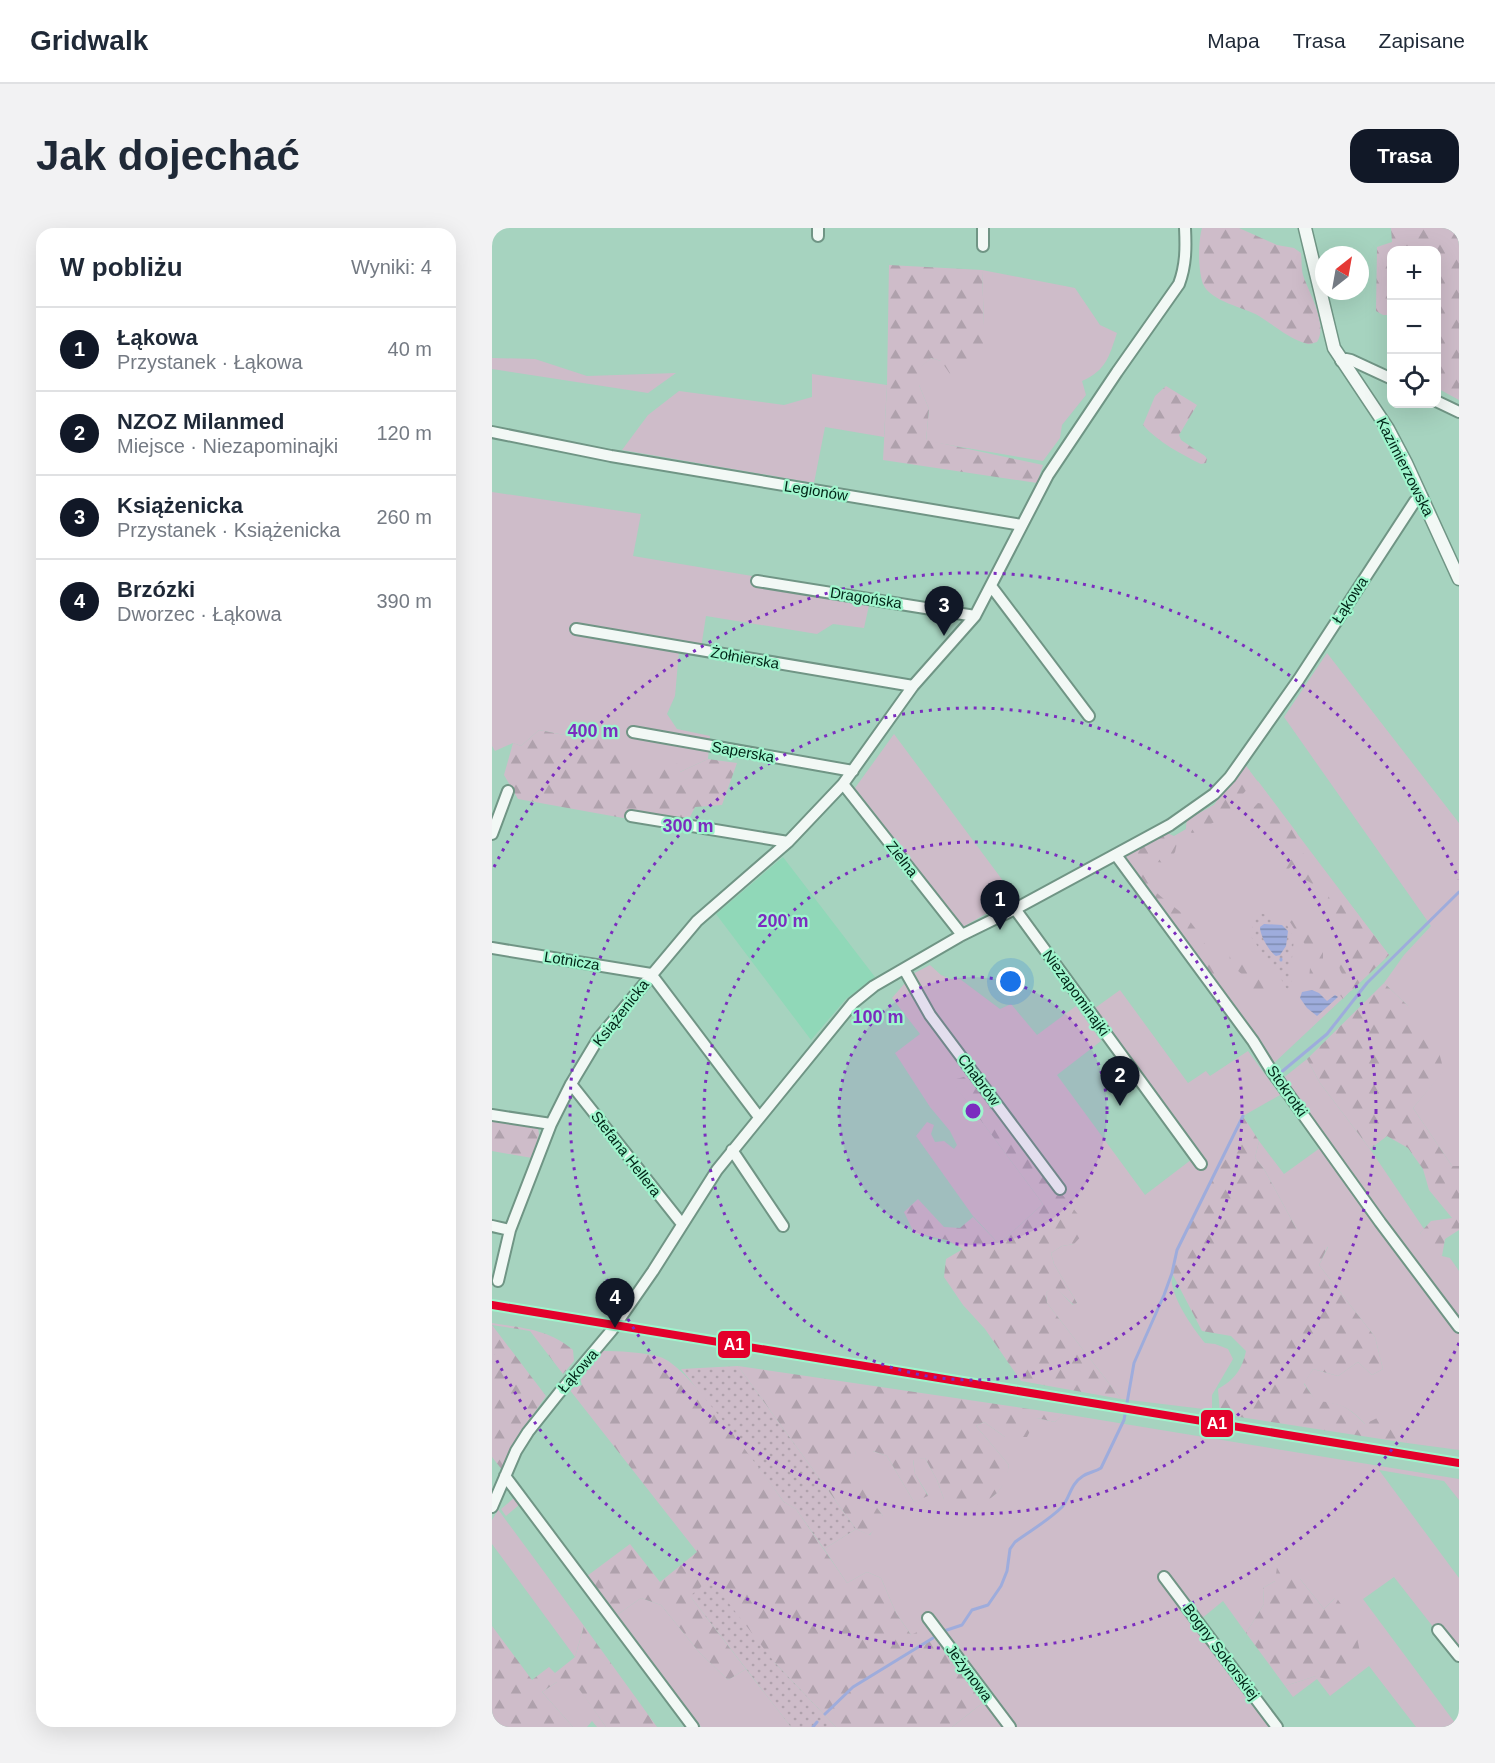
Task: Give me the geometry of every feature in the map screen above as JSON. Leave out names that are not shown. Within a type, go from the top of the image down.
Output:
[{"type":"street","points":[[983,228],[983,246]]},
{"type":"street","name":"Książenicka","points":[[498,1281],[510,1230],[551,1124],[571,1084],[598,1039],[697,921],[788,842],[843,784],[913,686],[975,616],[1048,475],[1091,409],[1179,285],[1186,256],[1185,228]]},
{"type":"street","name":"Kazimierzowska","points":[[1305,228],[1334,348],[1388,429],[1459,579]]},
{"type":"street","points":[[1341,361],[1351,360],[1387,377]]},
{"type":"street","points":[[1441,403],[1459,412]]},
{"type":"street","name":"Legionów","points":[[492,432],[611,456],[1022,525]]},
{"type":"street","name":"Łąkowa","points":[[492,1507],[523,1440],[558,1393],[606,1339],[732,1150],[853,1003],[874,987],[962,935],[1170,825],[1214,794],[1230,777],[1299,679],[1415,501],[1422,497]]},
{"type":"street","name":"Dragońska","points":[[757,581],[975,616]]},
{"type":"street","points":[[991,586],[1089,716]]},
{"type":"street","name":"Żołnierska","points":[[576,629],[913,686]]},
{"type":"street","name":"Saperska","points":[[633,732],[853,771]]},
{"type":"street","name":"Zielna","points":[[843,784],[962,935]]},
{"type":"street","points":[[492,834],[508,791]]},
{"type":"street","points":[[631,816],[788,842]]},
{"type":"street","name":"Stokrotki","points":[[1116,855],[1253,1041],[1271,1070],[1373,1213],[1459,1327]]},
{"type":"street","name":"Niezapominajki","points":[[1015,909],[1200,1164]]},
{"type":"street","name":"Lotnicza","points":[[492,948],[651,974]]},
{"type":"street","name":"Chabrów","points":[[904,969],[930,1014],[1060,1189]]},
{"type":"street","points":[[651,974],[759,1117]]},
{"type":"street","name":"Stefana Hellera","points":[[571,1084],[682,1224]]},
{"type":"street","points":[[492,1115],[551,1124]]},
{"type":"street","points":[[732,1150],[783,1226]]},
{"type":"street","points":[[492,1226],[510,1230]]},
{"type":"street","points":[[505,1476],[693,1727]]},
{"type":"street","name":"Bogny Sokorskiej","points":[[1164,1577],[1277,1727]]},
{"type":"street","name":"Jeżynowa","points":[[928,1618],[1010,1727]]},
{"type":"street","points":[[1438,1629],[1459,1656]]},
{"type":"shaded area","points":[[783,857],[875,977],[846,999],[811,1040],[716,914]]},
{"type":"green space","points":[[1202,228],[1239,228],[1277,245],[1294,248],[1301,253],[1303,275],[1319,319],[1320,335],[1317,342],[1308,344],[1295,339],[1259,316],[1220,300],[1207,290],[1201,278],[1199,264]]},
{"type":"green space","points":[[1391,228],[1459,228],[1459,400],[1441,390],[1441,246],[1387,246],[1387,315],[1383,315],[1376,311],[1377,247],[1392,242]]},
{"type":"green space","points":[[889,265],[982,270],[983,358],[964,376],[950,374],[941,361],[931,358],[920,368],[919,385],[929,409],[926,440],[1043,465],[1037,483],[883,460]]},
{"type":"green space","points":[[982,270],[1075,288],[1100,325],[1117,333],[1106,362],[1097,372],[1082,381],[1086,395],[1062,425],[1060,438],[1043,461],[926,441],[929,409],[919,385],[919,368],[931,358],[941,361],[984,325]]},
{"type":"green space","points":[[492,358],[535,359],[587,376],[676,373],[648,393],[492,369]]},
{"type":"green space","points":[[812,374],[887,385],[884,437],[825,427],[814,483],[622,450],[648,415],[679,391],[784,405],[812,397]]},
{"type":"green space","points":[[1166,386],[1197,405],[1179,435],[1181,440],[1205,456],[1206,463],[1201,464],[1170,447],[1143,425],[1155,396]]},
{"type":"green space","points":[[492,492],[641,514],[633,556],[871,596],[864,628],[833,624],[817,634],[706,616],[701,648],[680,640],[675,696],[667,714],[677,729],[710,736],[708,759],[680,772],[638,772],[584,735],[564,735],[539,730],[521,746],[513,743],[495,751],[492,746]]},
{"type":"green space","points":[[1327,653],[1459,823],[1459,1166],[1452,1166],[1413,1108],[1443,1071],[1407,1005],[1384,983],[1404,955],[1431,926],[1284,717]]},
{"type":"green space","points":[[539,730],[564,735],[584,735],[614,742],[636,755],[641,771],[652,772],[658,762],[678,764],[680,772],[708,759],[737,763],[722,805],[695,807],[684,829],[518,799],[504,775],[513,743],[521,746]]},
{"type":"green space","points":[[894,734],[1015,897],[963,927],[855,788]]},
{"type":"green space","points":[[1246,766],[1389,955],[1274,1063],[1124,861],[1125,856],[1167,833],[1174,836],[1186,829],[1187,820],[1214,805],[1242,767]]},
{"type":"green space","points":[[1246,766],[1250,771],[1249,787],[1223,817],[1197,832],[1192,833],[1186,829],[1187,820],[1214,805],[1242,767]]},
{"type":"green space","points":[[1258,781],[1297,833],[1297,845],[1320,876],[1322,888],[1318,899],[1313,885],[1306,880],[1292,876],[1296,868],[1294,865],[1285,874],[1281,872],[1280,866],[1286,854],[1273,842],[1253,808],[1258,803],[1263,804],[1254,787]]},
{"type":"green space","points":[[1167,833],[1174,837],[1177,843],[1175,852],[1167,863],[1146,861],[1132,852]]},
{"type":"green space","points":[[1124,861],[1136,866],[1153,889],[1191,923],[1211,958],[1215,983]]},
{"type":"green space","points":[[1337,887],[1389,955],[1351,991],[1340,970],[1336,953],[1339,951],[1349,953],[1352,947],[1327,909],[1329,897]]},
{"type":"green space","points":[[1260,913],[1270,916],[1274,923],[1286,923],[1294,939],[1288,971],[1293,986],[1292,992],[1286,988],[1273,964],[1251,937],[1254,919]]},
{"type":"green space","points":[[1292,920],[1304,927],[1323,947],[1323,975],[1336,979],[1348,993],[1343,999],[1338,993],[1328,993],[1308,984],[1310,963],[1308,950],[1290,922]]},
{"type":"green space","points":[[1230,955],[1240,958],[1252,971],[1258,962],[1262,965],[1263,986],[1268,998],[1262,1003],[1255,997],[1245,977],[1229,963]]},
{"type":"green space","points":[[930,965],[941,975],[950,979],[960,979],[1000,1009],[1011,1004],[1037,1035],[1076,1006],[1101,1041],[1057,1075],[1145,1195],[1200,1153],[1095,1008],[1120,990],[1188,1083],[1206,1071],[1210,1076],[1248,1051],[1280,1095],[1243,1116],[1177,1250],[1173,1264],[1173,1288],[1186,1317],[1205,1343],[1228,1349],[1233,1359],[1212,1395],[1212,1410],[1121,1399],[1047,1303],[1046,1293],[1054,1286],[1073,1305],[1077,1303],[1054,1264],[1051,1253],[1062,1246],[1074,1244],[954,1084],[1043,1204],[999,1244],[973,1216],[916,1136],[927,1122],[934,1125],[931,1134],[935,1142],[944,1141],[954,1149],[957,1145],[950,1131],[930,1107],[895,1053],[920,1034],[892,998],[905,983],[903,979]]},
{"type":"green space","points":[[1384,983],[1407,1005],[1437,1045],[1444,1071],[1413,1108],[1452,1166],[1459,1166],[1459,1230],[1445,1239],[1442,1256],[1431,1248],[1420,1233],[1431,1221],[1452,1218],[1429,1190],[1423,1169],[1408,1148],[1387,1136],[1370,1149],[1320,1083],[1307,1059]]},
{"type":"green space","points":[[1307,1059],[1320,1083],[1370,1149],[1424,1229],[1420,1233],[1442,1256],[1450,1258],[1459,1271],[1459,1450],[1407,1443],[1400,1425],[1365,1424],[1354,1413],[1343,1407],[1316,1402],[1304,1383],[1313,1369],[1338,1376],[1358,1362],[1372,1375],[1383,1369],[1375,1337],[1319,1265],[1328,1247],[1297,1230],[1264,1169],[1255,1158],[1259,1141],[1284,1174],[1327,1141],[1282,1079]]},
{"type":"green space","points":[[964,1077],[990,1103],[1084,1222],[1086,1231],[1074,1244],[1062,1246],[1051,1253],[1054,1264],[1077,1303],[1074,1305],[1054,1287],[1046,1293],[1047,1303],[1121,1399],[1021,1381],[985,1329],[963,1305],[944,1277],[946,1259],[963,1249],[947,1240],[914,1233],[904,1212],[918,1199],[944,1227],[960,1228],[973,1217],[999,1244],[1043,1204],[954,1084],[956,1079]]},
{"type":"green space","points":[[1243,1116],[1259,1141],[1255,1158],[1264,1169],[1297,1230],[1323,1233],[1328,1246],[1319,1265],[1375,1337],[1383,1369],[1372,1375],[1358,1362],[1338,1376],[1313,1369],[1304,1384],[1316,1401],[1343,1406],[1365,1424],[1379,1417],[1400,1425],[1407,1443],[1220,1414],[1218,1389],[1236,1374],[1246,1351],[1231,1336],[1202,1331],[1172,1273],[1177,1250]]},
{"type":"green space","points":[[492,1120],[538,1128],[539,1134],[532,1158],[492,1151]]},
{"type":"green space","points":[[492,1323],[535,1330],[554,1338],[573,1350],[574,1361],[563,1374],[530,1331],[492,1325]]},
{"type":"green space","points":[[492,1325],[546,1396],[516,1439],[503,1471],[492,1457]]},
{"type":"green space","points":[[601,1351],[646,1354],[660,1357],[673,1364],[706,1399],[784,1502],[796,1509],[847,1583],[867,1572],[881,1578],[896,1613],[911,1635],[929,1626],[985,1701],[952,1727],[836,1727],[775,1663],[690,1596],[746,1669],[728,1680],[699,1652],[661,1605],[641,1598],[617,1615],[587,1576],[630,1544],[660,1582],[697,1552],[569,1389],[582,1385],[583,1370]]},
{"type":"green space","points":[[738,1366],[1064,1414],[1055,1422],[1037,1418],[1027,1437],[1005,1437],[984,1422],[976,1426],[1009,1465],[1006,1481],[997,1493],[986,1502],[968,1507],[944,1499],[925,1458],[913,1460],[915,1474],[928,1496],[914,1502],[887,1456],[873,1451],[856,1451],[852,1474],[883,1516],[882,1523],[869,1535],[856,1529]]},
{"type":"green space","points":[[738,1366],[856,1529],[824,1549],[796,1509],[784,1502],[729,1428],[681,1369]]},
{"type":"green space","points":[[1064,1414],[1459,1479],[1459,1500],[1444,1481],[1379,1470],[1459,1578],[1459,1660],[1394,1577],[1363,1599],[1458,1727],[1416,1727],[1369,1666],[1330,1696],[1317,1679],[1293,1697],[1285,1686],[1316,1676],[1335,1598],[1324,1609],[1300,1579],[1275,1581],[1263,1588],[1264,1604],[1246,1633],[1223,1601],[1201,1619],[1280,1727],[952,1727],[985,1701],[911,1635],[896,1613],[881,1578],[867,1572],[847,1583],[824,1549],[856,1529],[870,1535],[883,1516],[851,1474],[856,1450],[873,1451],[887,1456],[914,1502],[928,1495],[915,1474],[913,1459],[925,1458],[944,1499],[978,1501],[994,1496],[1005,1479],[1009,1465],[976,1426],[984,1422],[1005,1437],[1037,1418],[1055,1422]]},
{"type":"green space","points":[[514,1498],[519,1505],[506,1516],[501,1509]]},
{"type":"green space","points":[[497,1508],[584,1626],[575,1657],[492,1544],[492,1520]]},
{"type":"green space","points":[[1284,1563],[1324,1609],[1336,1597],[1354,1623],[1361,1657],[1337,1683],[1316,1676],[1285,1686],[1246,1633],[1264,1604],[1263,1588],[1275,1581],[1277,1567]]},
{"type":"green space","points":[[710,1579],[775,1663],[836,1727],[791,1727],[690,1596]]},
{"type":"green space","points":[[641,1598],[661,1605],[699,1652],[728,1680],[746,1669],[791,1727],[701,1727],[617,1615]]},
{"type":"green space","points":[[492,1626],[532,1680],[549,1667],[555,1673],[575,1657],[584,1626],[657,1727],[606,1727],[574,1682],[557,1682],[542,1692],[573,1727],[492,1727]]},
{"type":"green space","points":[[574,1681],[606,1727],[597,1727],[592,1721],[587,1727],[573,1727],[542,1692],[557,1682]]},
{"type":"water","points":[[1264,924],[1282,925],[1288,931],[1286,946],[1280,955],[1276,956],[1265,943],[1260,927]]},
{"type":"water","points":[[1312,990],[1327,1001],[1335,995],[1338,997],[1317,1016],[1300,998],[1302,992]]},
{"type":"waterway","points":[[1279,1074],[1327,1034],[1367,983],[1459,892]]},
{"type":"waterway","points":[[944,1631],[962,1625],[972,1610],[988,1605],[1001,1586],[1007,1571],[1010,1549],[1015,1542],[1062,1507],[1079,1479],[1101,1468],[1124,1420],[1134,1363],[1164,1295],[1177,1250],[1243,1116]]},
{"type":"waterway","points":[[825,1714],[853,1687],[933,1638]]},
{"type":"waterway","points":[[813,1727],[817,1722]]},
{"type":"transit line","name":"A1","points":[[492,1305],[1459,1463]]},
{"type":"place","name":"Książenicka","points":[[944,636]]},
{"type":"place","name":"Łąkowa","points":[[1000,930]]},
{"type":"place","name":"NZOZ Milanmed","points":[[1120,1106]]},
{"type":"place","name":"Brzózki","points":[[615,1328]]}]
